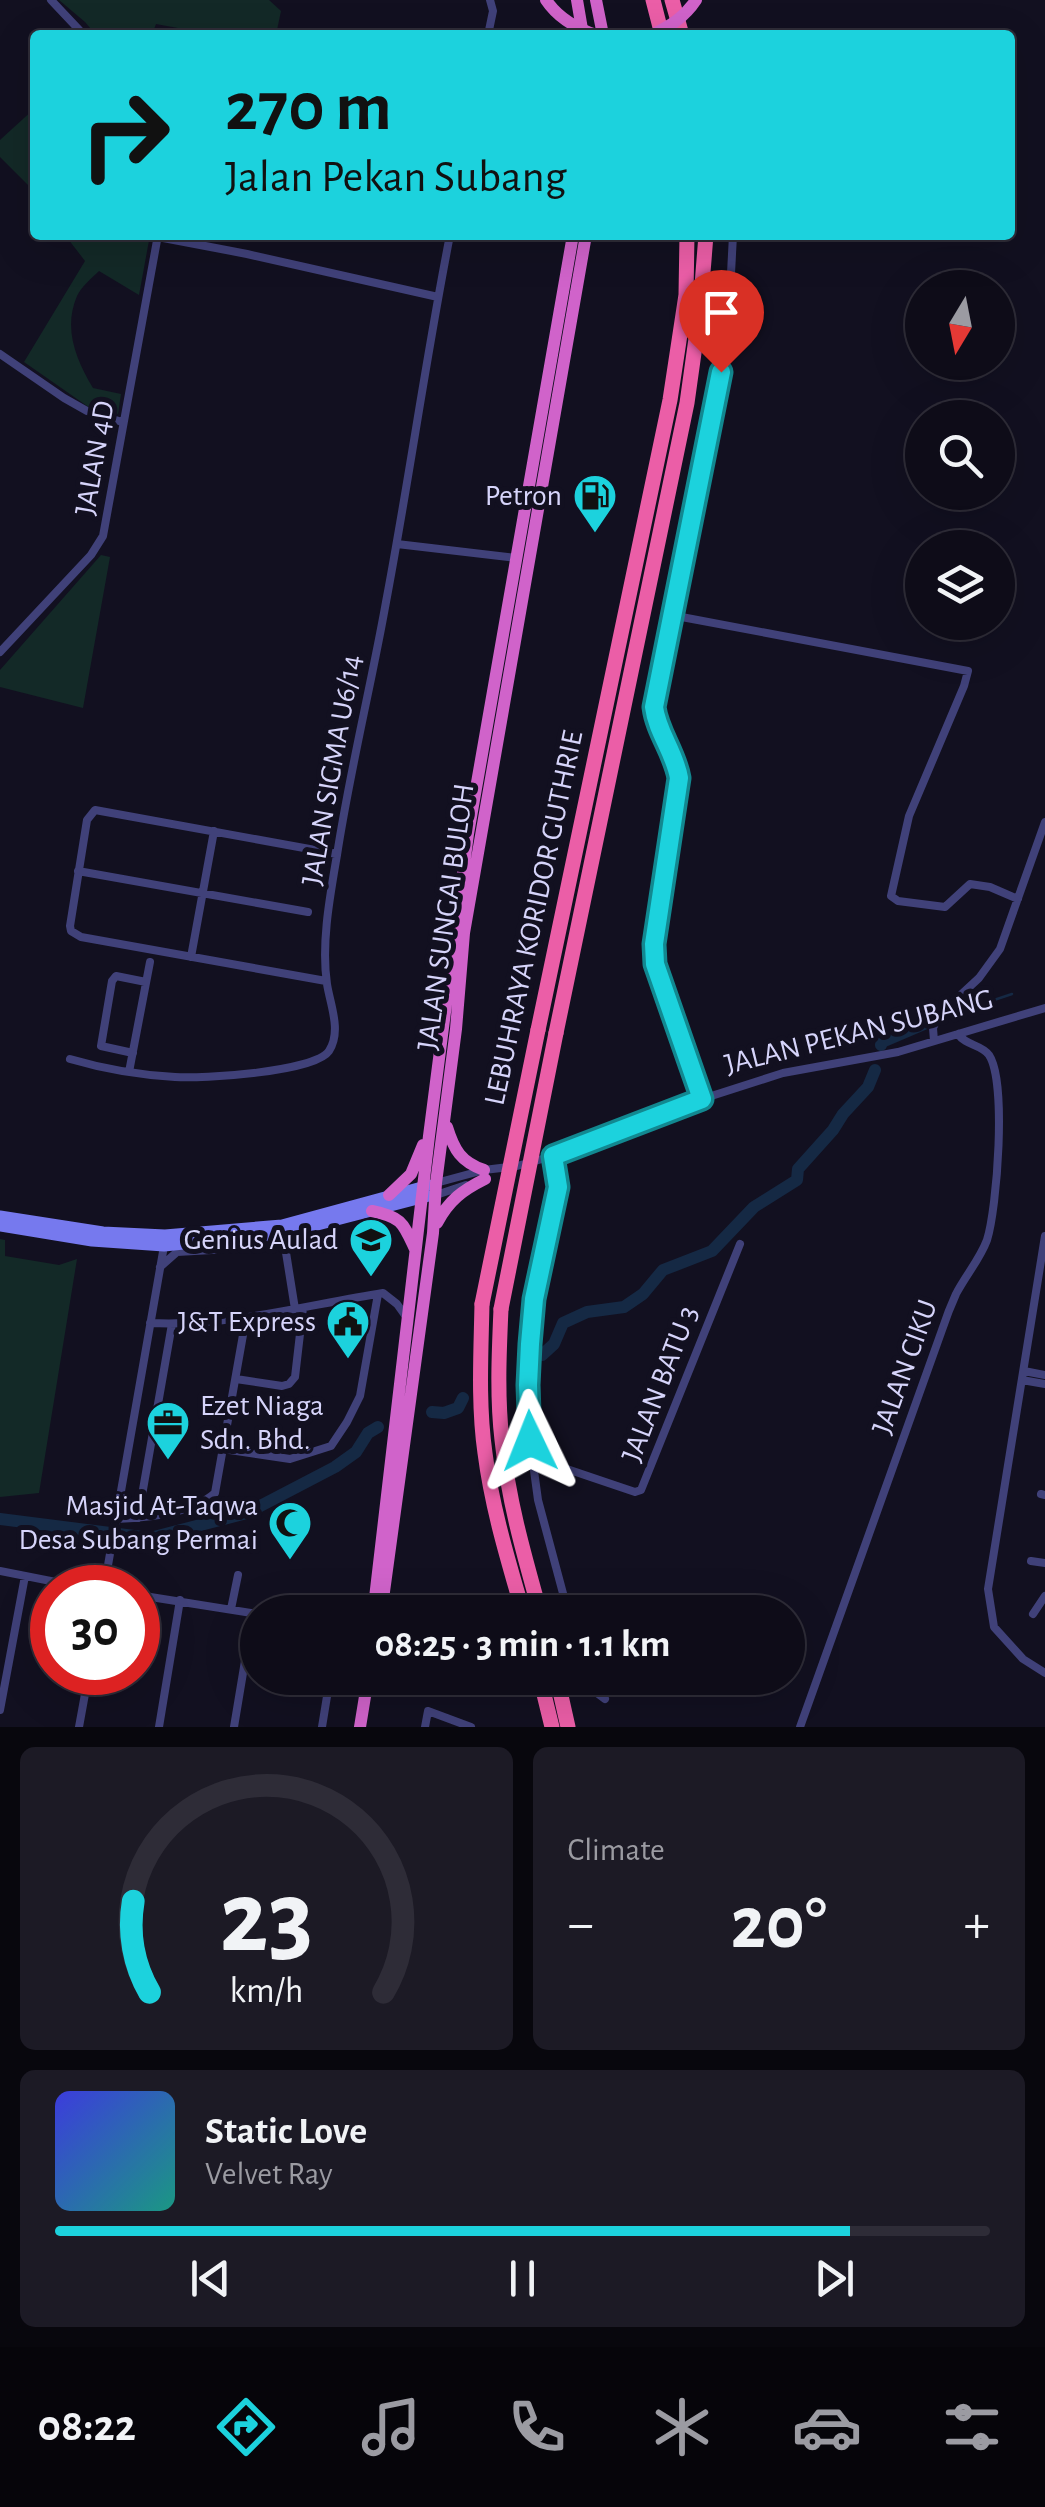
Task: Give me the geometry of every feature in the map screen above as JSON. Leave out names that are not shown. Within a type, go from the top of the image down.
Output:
[{"type":"highway","points":[[546,0],[571,25],[586,30]]},
{"type":"highway","points":[[577,0],[583,30]]},
{"type":"highway","points":[[596,0],[599,30]]},
{"type":"highway","points":[[652,0],[661,30]]},
{"type":"highway","points":[[672,0],[681,30]]},
{"type":"highway","points":[[662,30],[688,13],[696,0]]},
{"type":"highway","name":"JALAN SUNGAI BULOH","points":[[384,1595],[433,1233],[430,1136],[468,834],[572,240]]},
{"type":"highway","name":"JALAN SUNGAI BULOH","points":[[375,1595],[416,1251],[445,1120],[474,863],[585,240]]},
{"type":"highway","name":"LEBUHRAYA KORIDOR GUTHRIE","points":[[518,1595],[498,1528],[484,1451],[480,1378],[482,1304],[670,400],[686,295],[687,240]]},
{"type":"highway","name":"LEBUHRAYA KORIDOR GUTHRIE","points":[[535,1595],[515,1522],[502,1438],[498,1370],[501,1309],[687,403],[706,240]]},
{"type":"highway","points":[[433,1233],[452,1198],[485,1174],[458,1154],[445,1120]]},
{"type":"highway","points":[[389,1195],[411,1174],[430,1136]]},
{"type":"highway","points":[[372,1211],[398,1219],[416,1251]]},
{"type":"highway","points":[[360,1727],[365,1695]]},
{"type":"highway","points":[[544,1695],[552,1727]]},
{"type":"highway","points":[[561,1695],[568,1727]]},
{"type":"main road","points":[[0,1216],[104,1232],[165,1235],[282,1225],[389,1195],[430,1190]]},
{"type":"main road","points":[[0,1226],[92,1241],[164,1246],[284,1237],[430,1190]]},
{"type":"street","points":[[51,0],[79,30]]},
{"type":"street","points":[[489,30],[493,11],[490,0]]},
{"type":"street","name":"JALAN 4D","points":[[0,652],[101,542],[157,240]]},
{"type":"street","points":[[178,240],[438,296]]},
{"type":"street","name":"JALAN SIGMA U6/14","points":[[70,1060],[179,1078],[276,1070],[316,1062],[328,1052],[334,1036],[334,1018],[326,981],[326,941],[337,854],[397,544],[449,240]]},
{"type":"street","points":[[702,1099],[655,964],[657,925],[679,786],[678,769],[654,707],[724,358],[733,240]]},
{"type":"street","points":[[0,354],[87,411],[122,422]]},
{"type":"street","points":[[397,544],[517,558]]},
{"type":"street","points":[[671,615],[968,672],[909,816],[891,896],[898,901],[945,907],[970,884],[990,887],[1018,899]]},
{"type":"street","points":[[326,981],[81,936],[71,931],[70,926],[86,820],[91,812],[101,810],[337,854]]},
{"type":"street","points":[[934,1042],[933,1028],[939,1015],[979,978],[1000,949],[1045,822]]},
{"type":"street","points":[[191,956],[214,831]]},
{"type":"street","points":[[78,870],[308,912]]},
{"type":"street","points":[[129,1072],[150,962]]},
{"type":"street","points":[[133,1053],[101,1046],[112,981],[116,976],[146,982]]},
{"type":"street","name":"JALAN PEKAN SUBANG","points":[[430,1190],[485,1174],[506,1174],[517,1166],[783,1072],[866,1060],[1045,1008]]},
{"type":"street","name":"JALAN CIKU","points":[[800,1727],[942,1330],[956,1294],[986,1242],[992,1218],[997,1176],[998,1079],[986,1050],[958,1034]]},
{"type":"street","points":[[553,1156],[558,1187],[534,1299],[528,1385],[538,1500],[563,1595]]},
{"type":"street","points":[[1045,1236],[988,1590],[994,1627],[1024,1659],[1045,1673]]},
{"type":"street","points":[[160,1268],[181,1251],[212,1250],[284,1237],[299,1309],[295,1377],[282,1386],[236,1379]]},
{"type":"street","name":"JALAN BATU 3","points":[[532,1460],[636,1492],[641,1490],[740,1244]]},
{"type":"street","points":[[108,1565],[164,1246]]},
{"type":"street","points":[[150,1323],[246,1318],[383,1293],[408,1320]]},
{"type":"street","points":[[223,1449],[290,1459],[331,1446],[360,1396],[378,1294]]},
{"type":"street","points":[[116,1523],[206,1502],[215,1493],[246,1318]]},
{"type":"street","points":[[138,1518],[172,1324]]},
{"type":"street","points":[[1023,1375],[1045,1375]]},
{"type":"street","points":[[1023,1375],[1045,1384]]},
{"type":"street","points":[[1031,1560],[1045,1563]]},
{"type":"street","points":[[0,1571],[30,1577]]},
{"type":"street","points":[[232,1609],[238,1575]]},
{"type":"street","points":[[0,1710],[24,1576]]},
{"type":"street","points":[[1033,1614],[1045,1596]]},
{"type":"street","points":[[160,1598],[240,1610]]},
{"type":"street","points":[[159,1727],[180,1600]]},
{"type":"street","points":[[234,1727],[240,1694]]},
{"type":"street","points":[[79,1727],[84,1695]]},
{"type":"street","points":[[322,1727],[327,1695]]},
{"type":"street","points":[[600,1695],[604,1698]]},
{"type":"street","points":[[426,1727],[428,1711],[471,1727]]},
{"type":"green space","points":[[59,0],[269,0],[281,11],[277,30],[189,30],[156,24],[154,30],[92,30]]},
{"type":"green space","points":[[30,113],[30,187],[0,157],[0,140]]},
{"type":"green space","points":[[69,240],[149,240],[139,295],[99,271],[81,289],[73,308],[71,332],[81,366],[93,388],[121,394],[118,414],[90,408],[24,362],[85,261]]},
{"type":"green space","points":[[101,555],[110,557],[83,708],[0,687],[0,670]]},
{"type":"green space","points":[[0,1239],[5,1240],[5,1256],[59,1265],[77,1259],[39,1493],[0,1497]]},
{"type":"waterway","points":[[946,1016],[1012,994]]},
{"type":"waterway","points":[[881,1045],[924,1024]]},
{"type":"waterway","points":[[542,1355],[554,1344],[563,1323],[587,1312],[624,1307],[643,1294],[663,1270],[712,1251],[754,1207],[797,1180],[798,1169],[868,1087],[875,1070]]},
{"type":"waterway","points":[[432,1412],[458,1408],[463,1398]]},
{"type":"waterway","points":[[0,1519],[150,1538],[247,1513],[335,1467],[356,1452],[368,1433],[378,1427]]},
{"type":"place","name":"Petron","points":[[595,534]]},
{"type":"place","name":"Genius Aulad","points":[[371,1278]]},
{"type":"place","name":"J&T Express","points":[[348,1360]]},
{"type":"place","name":"Ezet Niaga Sdn. Bhd.","points":[[168,1461]]},
{"type":"place","name":"Masjid At-Taqwa Desa Subang Permai","points":[[290,1561]]},
{"type":"route","points":[[530,1441],[530,1344],[534,1299],[558,1187],[553,1156],[702,1099],[655,964],[654,944],[679,778],[654,707],[721,372]]}]
